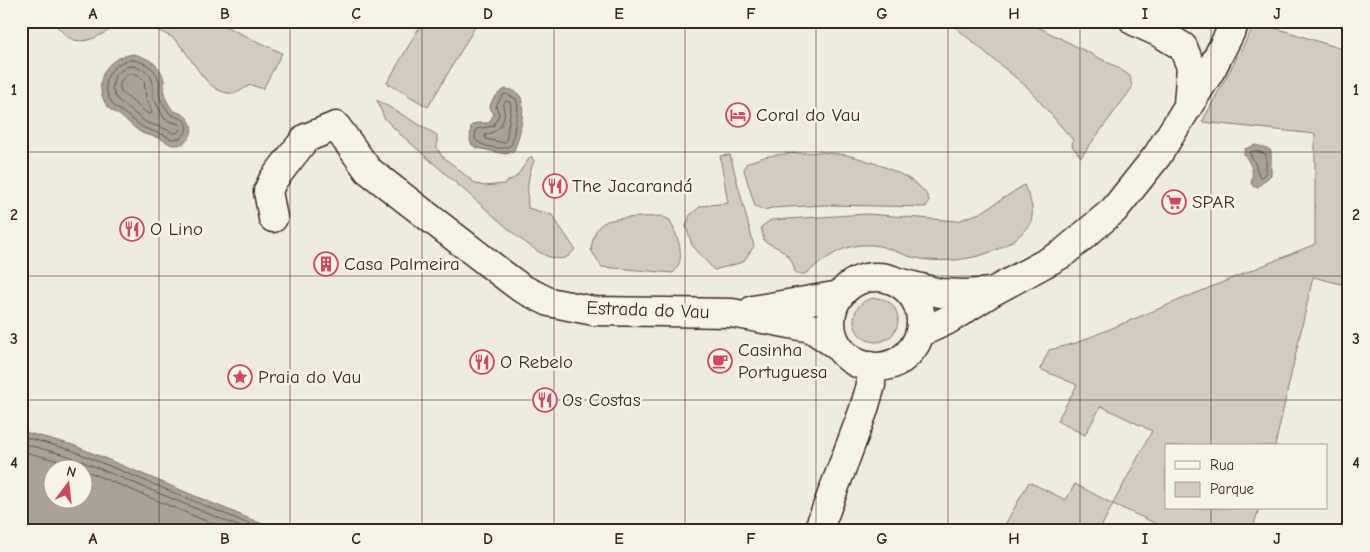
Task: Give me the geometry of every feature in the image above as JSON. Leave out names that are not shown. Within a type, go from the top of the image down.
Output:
[{"type":"street","points":[[1134,21],[1162,34],[1183,47],[1191,67],[1188,108]]},
{"type":"street","points":[[1162,34],[1187,41],[1209,39],[1229,21]]},
{"type":"street","points":[[920,333],[948,320],[992,292],[1062,254],[1114,210],[1157,156],[1188,108],[1212,68],[1236,21]]},
{"type":"street","name":"Estrada do Vau","points":[[273,218],[268,191],[273,180],[306,138],[336,126],[368,170],[434,223],[521,288],[549,302],[594,311],[732,313],[811,328],[839,347]]},
{"type":"street","points":[[898,282],[908,289],[920,309],[922,321],[915,345],[907,355],[897,362],[885,366],[870,366],[857,362],[845,354],[839,347],[832,330],[832,311],[846,288],[862,279],[880,277],[940,293],[992,292]]},
{"type":"street","name":"Estrada do Vau","points":[[732,313],[840,295]]},
{"type":"street","points":[[818,531],[866,403],[871,385],[870,366]]},
{"type":"green space","points":[[50,21],[214,21],[282,53],[263,89],[251,85],[236,93],[224,92],[215,88],[207,81],[174,39],[156,30],[145,26],[128,24],[91,39],[80,41],[67,36]]},
{"type":"green space","points":[[423,21],[478,22],[428,107],[387,83]]},
{"type":"green space","points":[[948,21],[1026,21],[1117,67],[1130,76],[1132,88],[1081,157],[1072,146],[1073,140],[1028,88]]},
{"type":"green space","points":[[1256,22],[1349,51],[1349,286],[1313,277],[1275,444],[1165,444],[1165,510],[1258,510],[1252,531],[1172,531],[1113,504],[1152,431],[1101,406],[1085,435],[1057,421],[1077,385],[1040,369],[1049,350],[1076,343],[1315,244],[1315,134],[1202,122]]},
{"type":"green space","points":[[377,100],[437,135],[437,148],[441,155],[476,184],[485,186],[503,184],[516,177],[531,156],[534,161],[528,184],[528,208],[552,215],[575,249],[569,256],[555,259],[540,252],[519,238],[400,134],[384,118]]},
{"type":"green space","points":[[820,152],[847,155],[894,171],[917,185],[925,193],[929,201],[926,207],[825,205],[764,210],[755,206],[744,170],[746,164],[772,155]]},
{"type":"green space","points":[[730,155],[754,246],[743,262],[714,270],[692,245],[686,226],[690,215],[701,206],[728,203],[720,156]]},
{"type":"green space","points":[[1024,185],[1032,207],[1029,226],[1012,241],[1000,248],[974,257],[947,260],[921,259],[879,246],[862,245],[839,251],[805,274],[799,274],[795,272],[791,260],[784,252],[764,241],[761,227],[771,220],[867,214],[958,221],[982,212]]},
{"type":"green space","points":[[661,216],[670,220],[680,247],[680,260],[673,273],[602,267],[591,250],[597,229],[601,225],[617,219]]},
{"type":"green space","points":[[876,298],[888,302],[894,308],[898,320],[894,332],[888,338],[876,342],[864,338],[858,332],[854,320],[858,308],[864,302]]},
{"type":"green space","points":[[1029,482],[1066,500],[1075,484],[1113,504],[1099,531],[995,531],[997,527],[1002,530]]},
{"type":"water","points":[[134,54],[149,60],[157,66],[163,75],[165,98],[173,111],[188,118],[192,130],[190,136],[182,144],[171,144],[142,133],[111,110],[105,102],[101,93],[101,79],[105,69],[116,60]]},
{"type":"water","points":[[505,89],[512,90],[520,96],[523,110],[521,125],[513,152],[505,154],[477,148],[472,145],[470,140],[471,126],[476,123],[489,123],[494,114],[490,108],[491,102]]},
{"type":"water","points":[[1255,145],[1271,151],[1271,175],[1258,187],[1254,187],[1251,184],[1252,168],[1244,154],[1245,149]]},
{"type":"water","points":[[21,431],[73,445],[279,531],[21,531]]},
{"type":"place","name":"Coral do Vau","points":[[738,115]]},
{"type":"place","name":"The Jacarandá","points":[[555,186]]},
{"type":"place","name":"SPAR","points":[[1174,202]]},
{"type":"place","name":"O Lino","points":[[132,229]]},
{"type":"place","name":"Casa Palmeira","points":[[326,264]]},
{"type":"place","name":"Casinha Portuguesa","points":[[720,361]]},
{"type":"place","name":"O Rebelo","points":[[482,362]]},
{"type":"place","name":"Praia do Vau","points":[[240,377]]},
{"type":"place","name":"Os Costas","points":[[545,400]]}]
